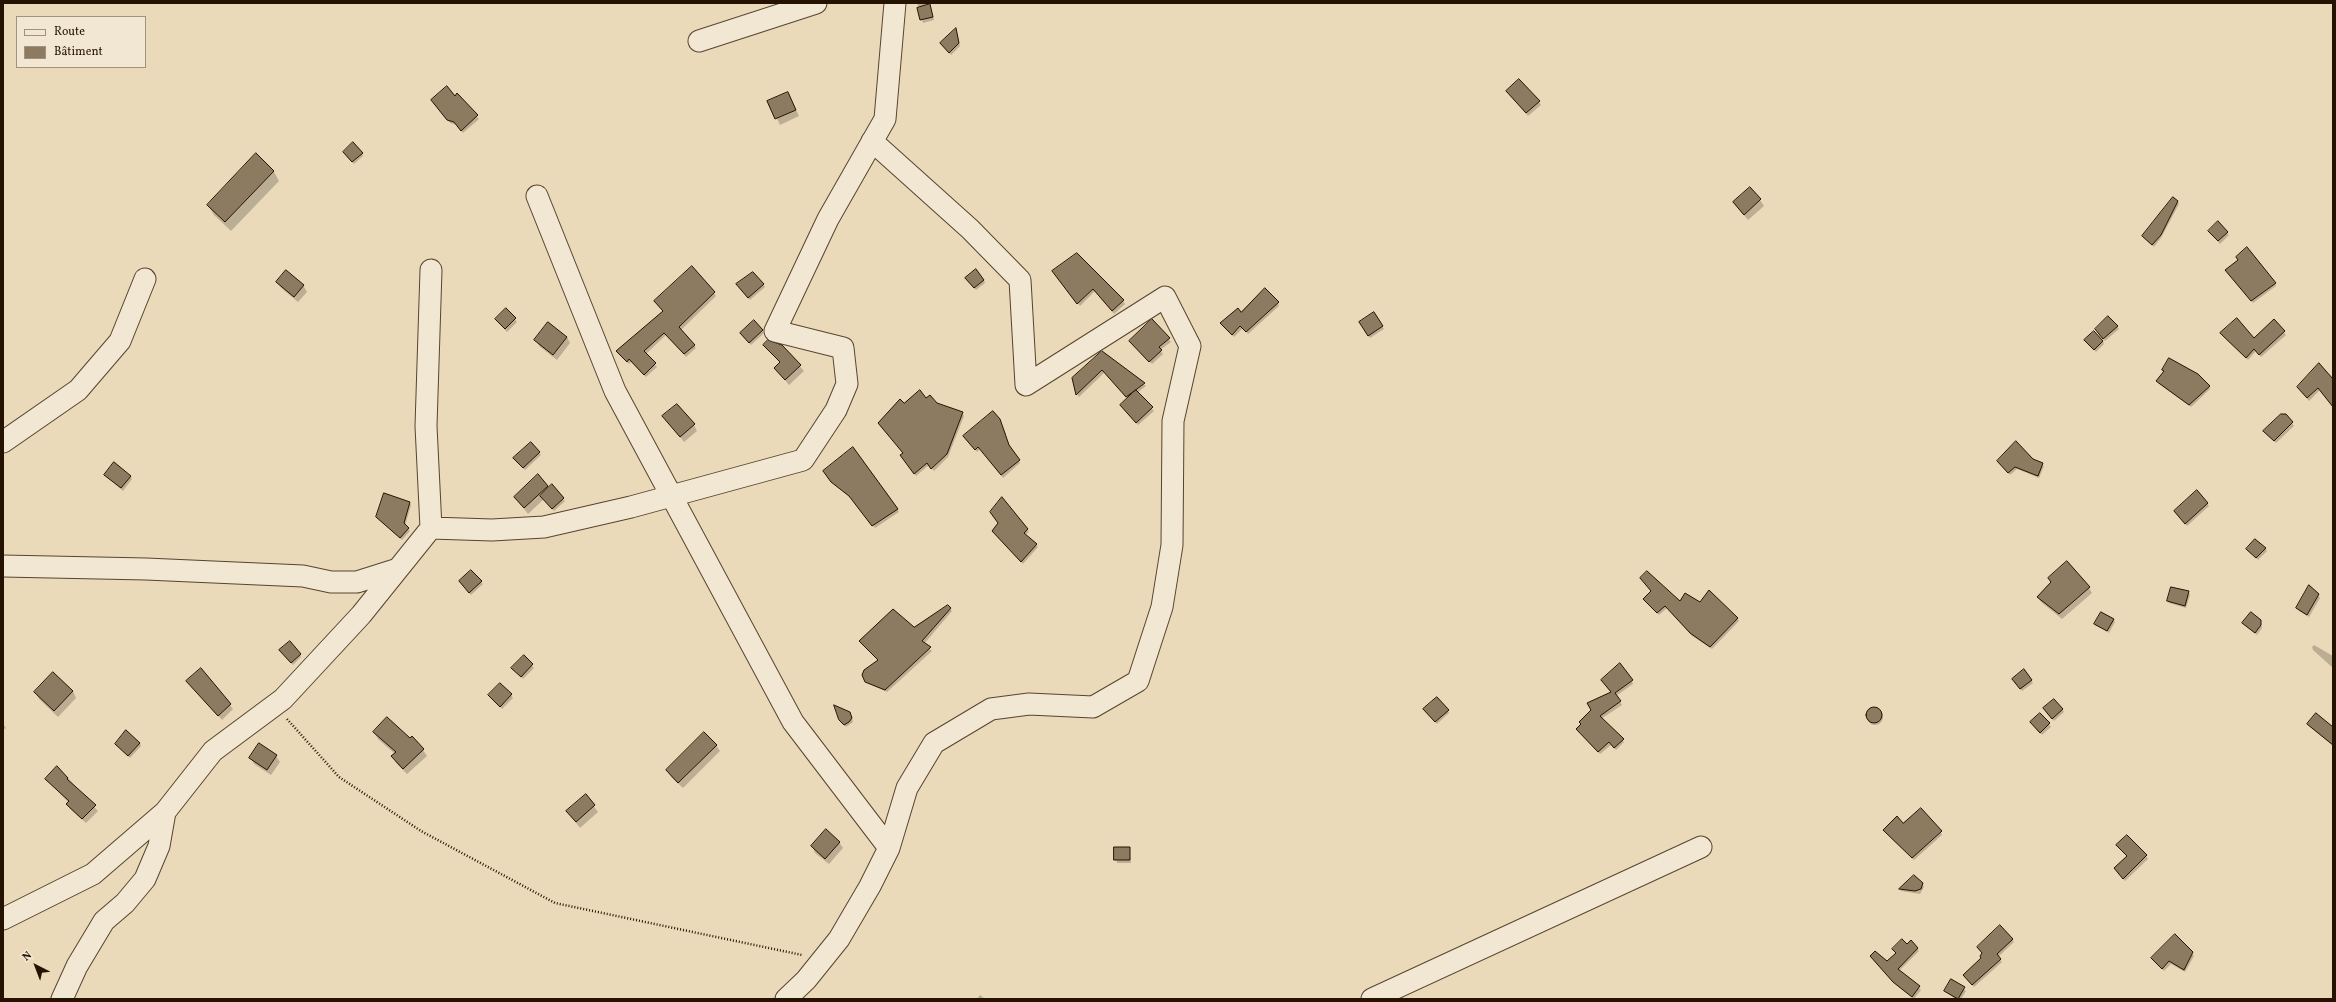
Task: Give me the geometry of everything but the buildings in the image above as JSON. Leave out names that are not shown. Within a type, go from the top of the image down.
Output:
[{"type":"street","points":[[699,41],[816,3]]},
{"type":"street","points":[[431,528],[492,530],[544,527],[672,496],[803,460],[836,410],[847,384],[843,348],[774,331],[828,219],[884,119],[895,3]]},
{"type":"street","points":[[786,999],[823,959],[839,939],[866,893],[889,848],[907,788],[934,743],[991,709],[1030,704],[1093,707],[1138,680],[1162,608],[1172,544],[1174,421],[1190,346],[1166,297],[1026,385],[1020,280],[970,230],[872,141]]},
{"type":"street","points":[[537,196],[614,391],[793,722],[889,848]]},
{"type":"street","points":[[3,920],[93,874],[165,812],[213,751],[283,699],[361,615],[431,528],[426,426],[431,270]]},
{"type":"street","points":[[3,442],[78,390],[120,341],[145,279]]},
{"type":"street","points":[[3,566],[146,569],[303,576],[331,582],[357,582],[398,569]]},
{"type":"street","points":[[62,999],[77,966],[104,921],[125,903],[145,879],[159,846],[165,812]]},
{"type":"street","points":[[1372,999],[1701,847]]},
{"type":"path","points":[[274,705],[339,777],[421,831],[555,903],[823,959]]}]
